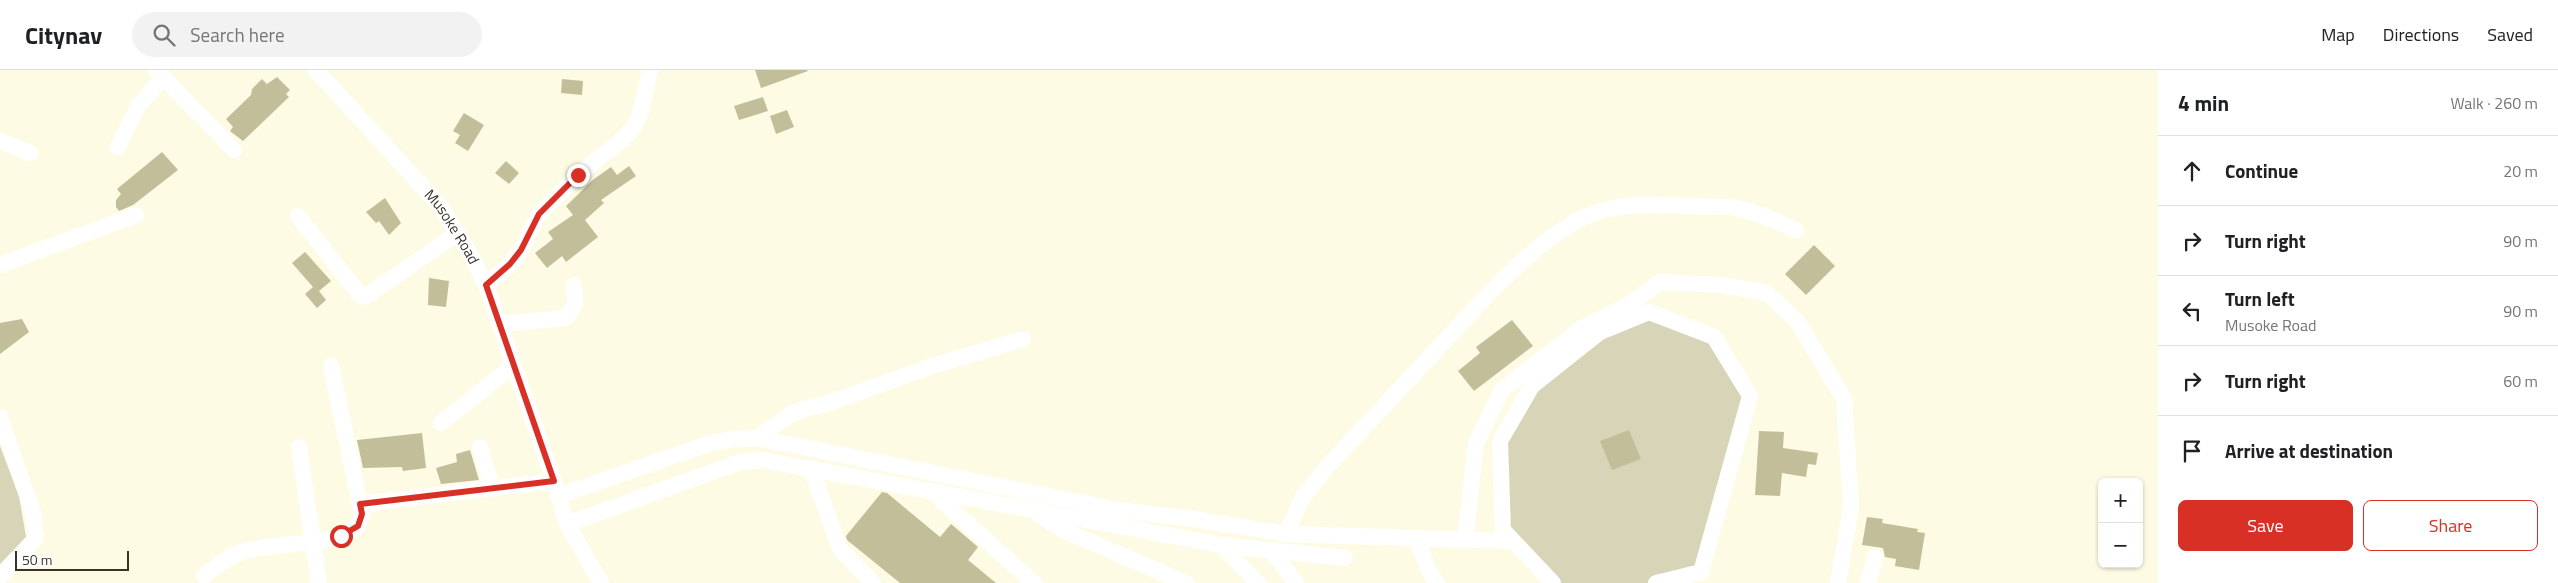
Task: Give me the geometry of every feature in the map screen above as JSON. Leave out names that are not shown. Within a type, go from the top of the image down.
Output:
[{"type":"street","name":"Musoke Road","points":[[316,70],[441,207],[458,234],[486,285],[567,524],[601,583]]},
{"type":"street","points":[[486,285],[510,264],[521,250],[539,214],[578,175],[609,151],[635,126],[641,111],[650,70]]},
{"type":"street","points":[[118,147],[138,106],[160,74],[234,150]]},
{"type":"street","points":[[0,141],[30,152]]},
{"type":"street","points":[[1286,534],[1303,497],[1326,468],[1494,288],[1520,263],[1566,228],[1593,213],[1616,206],[1650,205],[1731,208],[1766,216],[1796,230]]},
{"type":"street","points":[[0,265],[136,215]]},
{"type":"street","points":[[298,216],[359,294],[365,297],[458,234]]},
{"type":"street","points":[[1465,541],[1476,443],[1502,390],[1582,328],[1630,304],[1660,282],[1723,285],[1767,293],[1797,321],[1844,400],[1851,507],[1838,583]]},
{"type":"street","points":[[500,324],[566,318],[575,305],[574,285]]},
{"type":"street","points":[[1553,583],[1504,530],[1500,441],[1532,386],[1600,332],[1649,312],[1714,337],[1750,396],[1701,572],[1656,583]]},
{"type":"street","points":[[758,438],[791,414],[804,409],[828,403],[932,366],[1023,340]]},
{"type":"street","points":[[441,423],[514,365]]},
{"type":"street","points":[[204,576],[224,560],[245,551],[341,536],[353,531],[358,526],[362,514],[331,366]]},
{"type":"street","points":[[0,417],[33,513],[36,538],[0,577]]},
{"type":"street","points":[[360,504],[492,488],[556,488],[711,443],[734,439],[758,438],[1119,510],[1193,519],[1286,534],[1505,541]]},
{"type":"street","points":[[300,448],[319,583]]},
{"type":"street","points":[[480,448],[492,488]]},
{"type":"street","points":[[567,524],[740,462],[763,460],[1221,545],[1345,558]]},
{"type":"street","points":[[811,468],[840,549],[873,583]]},
{"type":"street","points":[[930,490],[1034,583]]},
{"type":"street","points":[[1032,509],[1063,530],[1186,583]]},
{"type":"street","points":[[1417,539],[1429,571],[1437,583]]},
{"type":"street","points":[[1221,545],[1258,583]]},
{"type":"street","points":[[1271,550],[1296,583]]},
{"type":"street","points":[[1868,583],[1875,557]]},
{"type":"shaded area","points":[[1649,312],[1714,337],[1750,396],[1701,572],[1656,583],[1553,583],[1503,530],[1500,441],[1532,386],[1600,332]]},
{"type":"shaded area","points":[[0,446],[19,496],[26,537],[0,564]]},
{"type":"building","points":[[755,70],[807,70],[808,71],[761,88]]},
{"type":"building","points":[[277,77],[290,90],[286,94],[289,97],[243,141],[230,131],[233,127],[226,119],[251,95],[252,89],[262,79],[267,84]]},
{"type":"building","points":[[562,79],[583,81],[582,95],[561,93]]},
{"type":"building","points":[[763,97],[768,111],[739,120],[734,106]]},
{"type":"building","points":[[787,110],[794,127],[776,134],[770,116]]},
{"type":"building","points":[[464,113],[484,125],[468,151],[455,143],[460,135],[453,131]]},
{"type":"building","points":[[162,152],[178,170],[133,205],[119,211],[116,207],[116,200],[121,194],[117,189]]},
{"type":"building","points":[[506,161],[519,173],[509,184],[495,173]]},
{"type":"building","points":[[629,166],[636,176],[601,200],[604,203],[585,220],[598,237],[566,262],[562,256],[547,268],[535,253],[553,239],[548,232],[573,215],[566,206],[594,179],[611,167],[617,175]]},
{"type":"building","points":[[385,198],[401,223],[389,235],[379,221],[376,223],[366,212]]},
{"type":"building","points":[[1814,245],[1835,266],[1806,295],[1785,274]]},
{"type":"building","points":[[305,252],[331,281],[319,291],[326,300],[317,308],[305,294],[313,287],[292,263]]},
{"type":"building","points":[[429,278],[449,281],[446,307],[428,305]]},
{"type":"building","points":[[22,319],[29,332],[0,354],[0,323]]},
{"type":"building","points":[[1512,320],[1533,346],[1474,391],[1458,371],[1480,353],[1476,347]]},
{"type":"building","points":[[1629,430],[1641,459],[1612,470],[1600,441]]},
{"type":"building","points":[[1759,431],[1784,432],[1783,448],[1818,453],[1816,465],[1808,464],[1806,477],[1782,473],[1780,496],[1755,495]]},
{"type":"building","points":[[422,433],[426,468],[403,471],[402,467],[363,468],[357,440]]},
{"type":"building","points":[[470,450],[479,480],[441,484],[436,468],[457,462],[456,454]]},
{"type":"building","points":[[882,492],[887,493],[940,537],[951,524],[978,547],[968,560],[996,583],[900,583],[847,540],[846,536]]},
{"type":"building","points":[[1867,517],[1883,519],[1882,523],[1918,529],[1917,532],[1925,533],[1919,570],[1895,566],[1896,559],[1885,557],[1883,548],[1862,545]]},
{"type":"route","points":[[341,536],[353,531],[358,526],[362,514],[360,504],[554,481],[486,285],[510,264],[521,250],[539,214],[578,175]]}]
